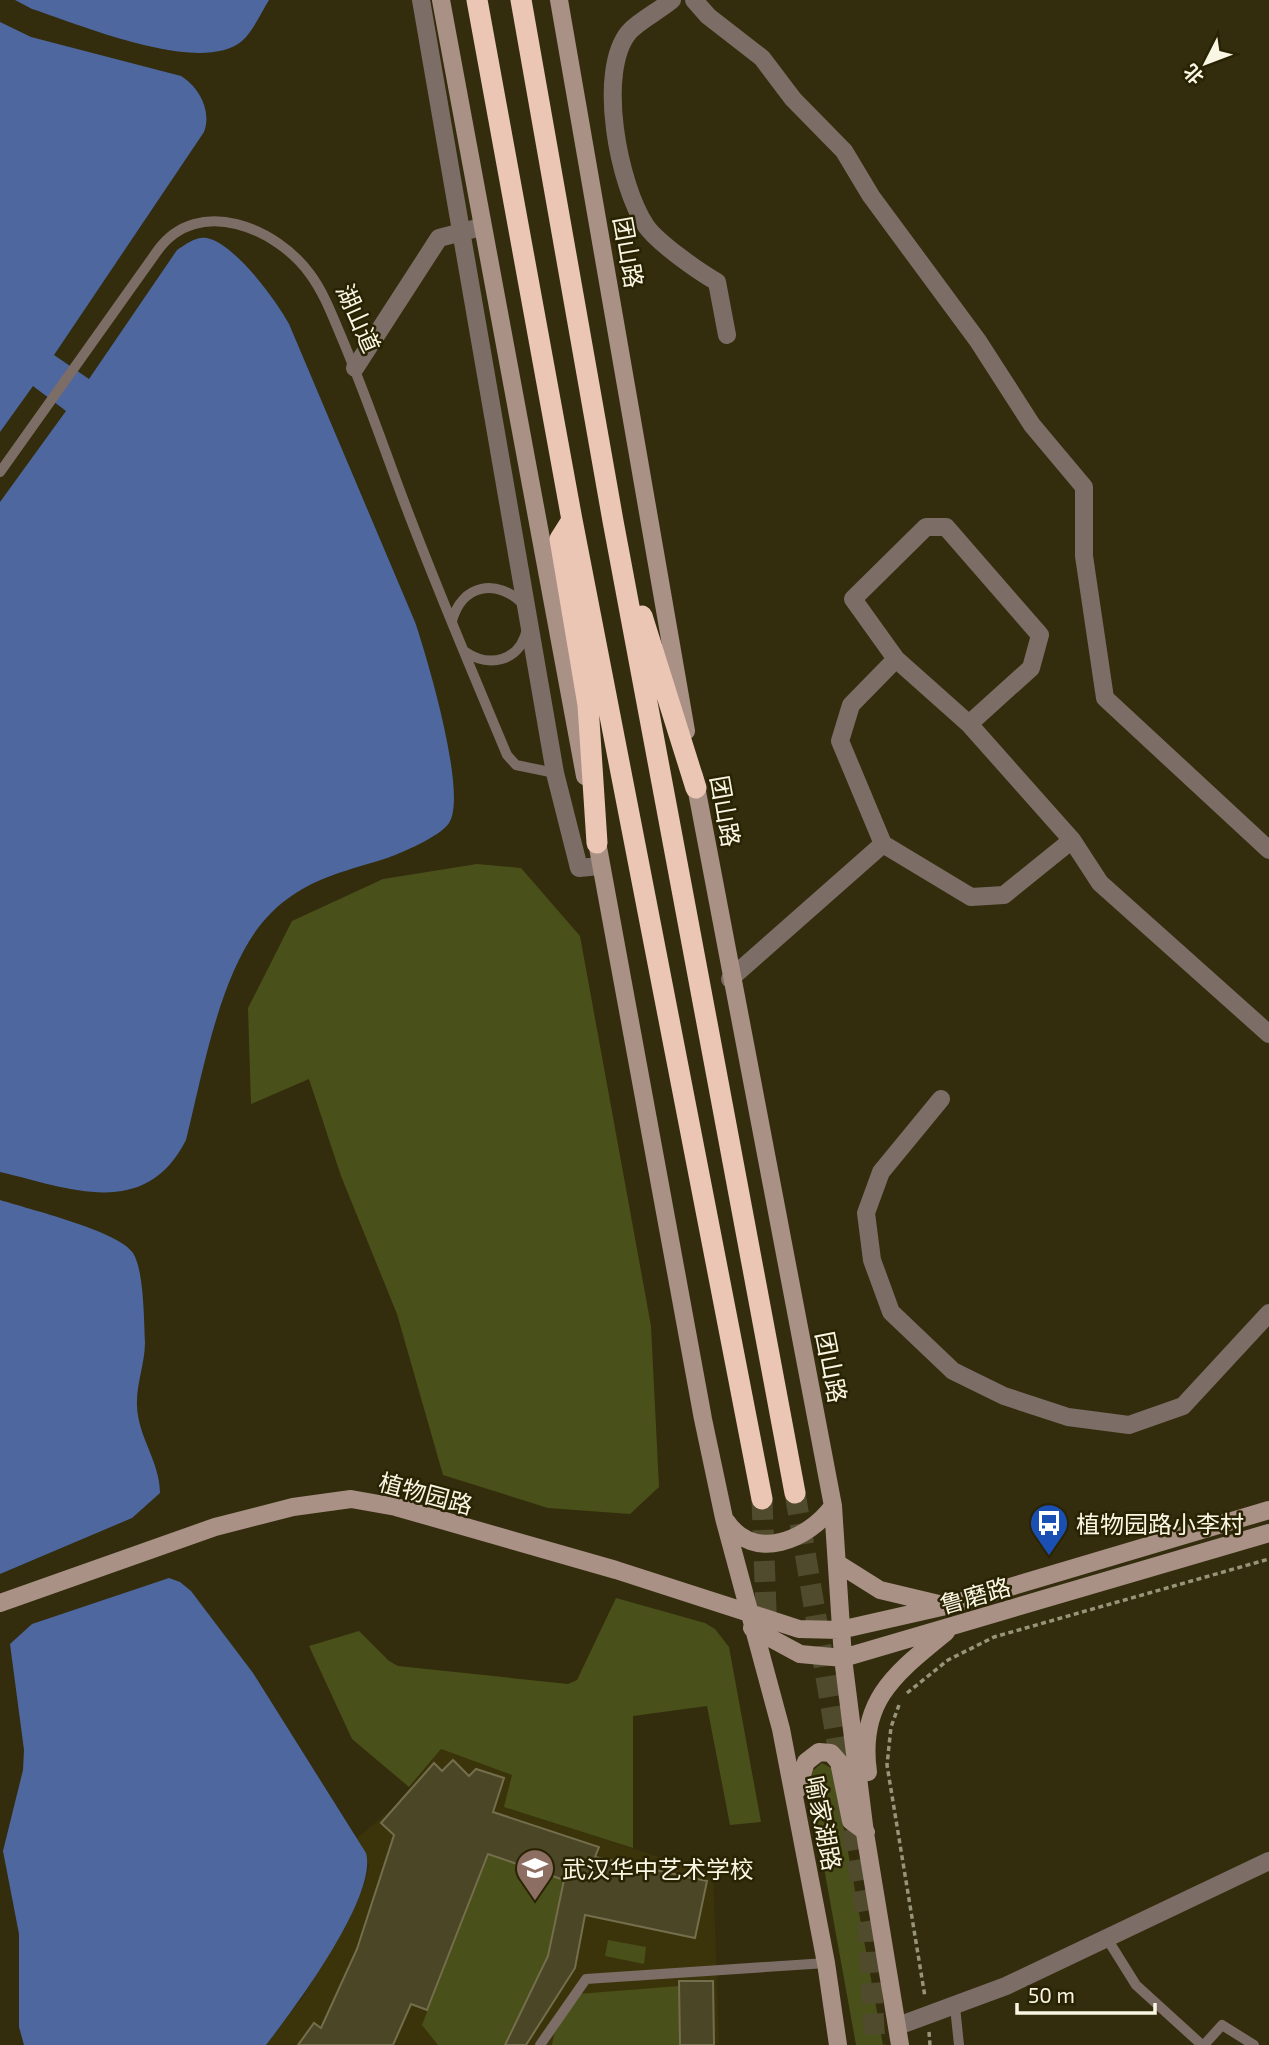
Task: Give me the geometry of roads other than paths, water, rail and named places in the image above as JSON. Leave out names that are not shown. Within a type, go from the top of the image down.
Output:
[{"type":"highway","points":[[477,0],[572,520],[762,1499]]},
{"type":"highway","points":[[521,0],[613,521],[795,1493]]},
{"type":"highway","points":[[572,520],[560,539],[589,705],[597,843]]},
{"type":"highway","points":[[613,521],[696,788]]},
{"type":"main road","points":[[441,0],[600,866],[724,1518],[752,1621]]},
{"type":"main road","name":"团山路","points":[[559,0],[730,979],[833,1506],[840,1630]]},
{"type":"main road","name":"植物园路","points":[[0,1603],[215,1527],[293,1507],[351,1499],[396,1507],[704,1598],[752,1621],[808,1631],[840,1630]]},
{"type":"main road","points":[[724,1518],[733,1532],[748,1542],[782,1542],[811,1531],[833,1506]]},
{"type":"main road","name":"鲁磨路","points":[[840,1630],[946,1605],[1269,1510]]},
{"type":"main road","name":"鲁磨路","points":[[752,1621],[800,1654],[843,1658],[1269,1533]]},
{"type":"main road","points":[[837,1563],[880,1590],[946,1605]]},
{"type":"main road","name":"喻家湖路","points":[[752,1621],[782,1728],[826,1963],[838,2045]]},
{"type":"main road","points":[[796,1804],[798,1781],[806,1762],[819,1752],[831,1753],[839,1762],[851,1821],[865,1833],[875,1818],[867,1766],[871,1712],[878,1696],[897,1675],[952,1628]]},
{"type":"main road","name":"喻家湖路","points":[[840,1630],[865,1833],[900,2045]]},
{"type":"street","points":[[421,0],[459,233],[555,773],[579,868],[600,866]]},
{"type":"street","points":[[671,0],[630,32],[619,51],[612,83],[620,153],[631,195],[647,228],[717,282],[727,335]]},
{"type":"street","points":[[694,0],[708,16],[762,58],[793,99],[844,152],[871,196],[978,341],[1032,425],[1084,487],[1084,556],[1105,698],[1269,850]]},
{"type":"street","points":[[355,368],[439,238],[481,227]]},
{"type":"street","points":[[969,724],[1031,668],[1040,635],[946,527],[926,527],[852,599],[896,659],[969,724],[1072,840],[1100,883],[1269,1034]]},
{"type":"street","points":[[896,659],[851,705],[840,741],[883,845],[971,897],[1004,895],[1072,840]]},
{"type":"street","points":[[730,979],[883,845]]},
{"type":"street","points":[[941,1099],[881,1172],[866,1213],[872,1260],[891,1312],[953,1371],[1004,1396],[1068,1418],[1129,1425],[1183,1406],[1269,1313]]},
{"type":"street","points":[[898,2026],[955,2007],[1269,1861]]},
{"type":"lane","name":"湖山道","points":[[0,472],[168,237],[188,224],[214,220],[261,233],[299,261],[317,284],[355,368],[431,574],[510,760],[522,768],[555,773]]},
{"type":"lane","points":[[452,621],[461,600],[481,588],[505,589],[524,604]]},
{"type":"lane","points":[[464,651],[476,659],[499,661],[519,649],[528,627]]},
{"type":"lane","points":[[1106,1937],[1136,1985],[1203,2045],[1222,2025],[1254,2045]]},
{"type":"lane","points":[[540,2045],[586,1979],[826,1963]]},
{"type":"lane","points":[[955,2007],[959,2045]]},
{"type":"water","points":[[15,0],[269,0],[242,41],[223,50],[198,53],[139,44],[32,9]]},
{"type":"water","points":[[0,22],[31,37],[181,76],[198,93],[205,108],[204,132],[54,355],[89,379],[177,250],[191,241],[207,238],[218,242],[254,274],[289,324],[415,622],[450,756],[453,808],[445,828],[400,853],[338,873],[297,892],[271,913],[254,934],[239,960],[216,1020],[186,1140],[169,1165],[149,1181],[127,1190],[78,1190],[0,1172],[0,502],[66,411],[33,386],[0,432]]},
{"type":"water","points":[[0,1200],[92,1229],[124,1245],[133,1253],[139,1271],[144,1309],[145,1342],[137,1398],[138,1417],[157,1471],[160,1493],[132,1518],[0,1574]]},
{"type":"water","points":[[169,1578],[180,1582],[191,1591],[253,1673],[366,1853],[366,1872],[359,1896],[331,1952],[266,2045],[24,2045],[19,2027],[19,1934],[3,1851],[23,1770],[24,1750],[10,1644],[32,1624]]},
{"type":"tunnel","points":[[795,1493],[868,1926],[875,2045]]},
{"type":"tunnel","points":[[762,1499],[767,1637]]},
{"type":"place","name":"植物园路小李村","points":[[1049,1557]]},
{"type":"place","name":"武汉华中艺术学校","points":[[535,1902]]}]
